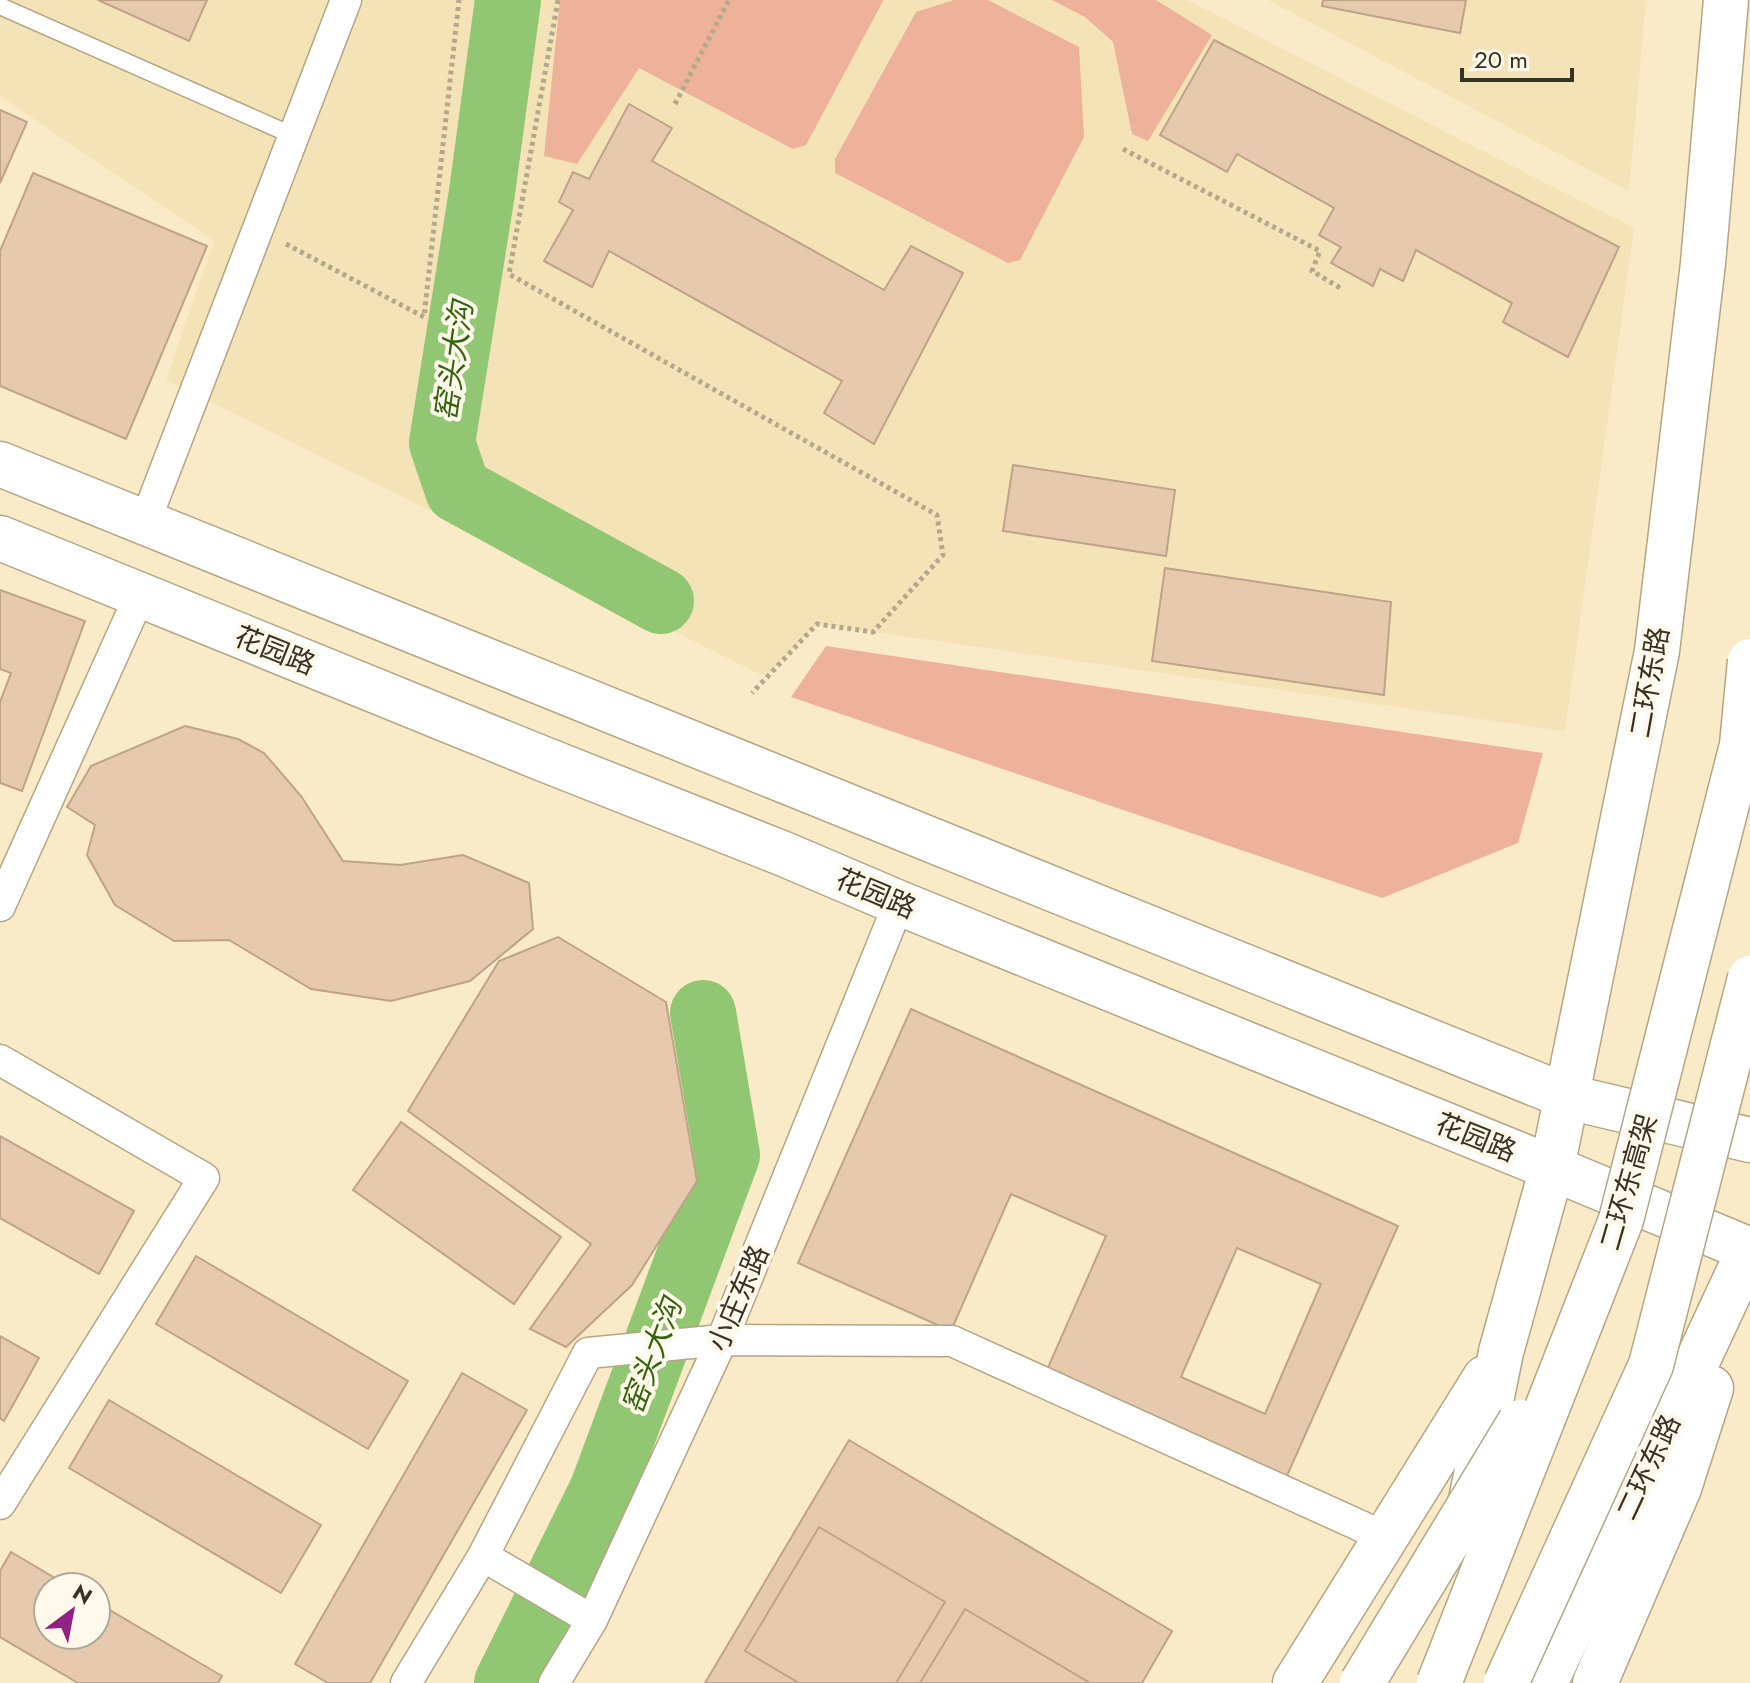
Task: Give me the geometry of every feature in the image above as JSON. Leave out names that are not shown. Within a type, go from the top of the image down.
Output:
[{"type":"main road","name":"二环东路","points":[[1387,1683],[1464,1533],[1501,1352],[1552,1168],[1568,1097],[1657,651],[1703,263],[1726,0]]},
{"type":"main road","points":[[0,464],[1568,1097],[1750,1140]]},
{"type":"main road","name":"花园路","points":[[0,538],[784,854],[1750,1250]]},
{"type":"main road","name":"二环东高架","points":[[1439,1683],[1621,1220],[1742,745],[1750,661]]},
{"type":"main road","points":[[1191,1022],[1217,957]]},
{"type":"main road","points":[[1506,1683],[1651,1365],[1750,978]]},
{"type":"main road","name":"二环东路","points":[[1545,1683],[1750,1250]]},
{"type":"main road","name":"二环东路","points":[[1595,1683],[1679,1488],[1750,1250]]},
{"type":"main road","points":[[1362,1683],[1583,1317]]},
{"type":"main road","name":"二环东路","points":[[1295,1683],[1501,1352]]},
{"type":"main road","points":[[1537,1683],[1557,1571]]},
{"type":"street","points":[[145,522],[346,0]]},
{"type":"street","points":[[0,906],[140,595]]},
{"type":"street","name":"小庄东路","points":[[554,1683],[583,1614],[722,1340],[899,903]]},
{"type":"street","points":[[0,1060],[204,1178],[0,1504]]},
{"type":"street","points":[[406,1683],[483,1556],[588,1353],[722,1340],[952,1341],[1385,1537]]},
{"type":"street","points":[[483,1556],[583,1614]]},
{"type":"lane","points":[[0,6],[294,136]]},
{"type":"path","points":[[258,229],[424,317],[459,0]]},
{"type":"path","points":[[558,0],[509,274],[937,515],[943,555],[873,632],[817,624],[752,693]]},
{"type":"path","points":[[675,104],[729,0]]},
{"type":"path","points":[[1123,149],[1320,251],[1312,271],[1342,289]]},
{"type":"shaded area","points":[[0,0],[1187,0],[1634,228],[1565,731],[817,624],[766,677],[166,380],[214,241],[0,96]]},
{"type":"shaded area","points":[[560,0],[883,1],[806,145],[793,149],[639,68],[577,164],[544,156]]},
{"type":"shaded area","points":[[954,0],[988,0],[1079,47],[1084,137],[1020,260],[1008,263],[835,173],[835,159],[916,12]]},
{"type":"shaded area","points":[[1052,0],[1156,0],[1212,35],[1148,141],[1132,134],[1113,42],[1085,17]]},
{"type":"shaded area","points":[[1268,0],[1646,0],[1629,191]]},
{"type":"shaded area","points":[[826,646],[1543,753],[1518,843],[1382,898],[791,697]]},
{"type":"building","points":[[98,0],[207,0],[189,41]]},
{"type":"building","points":[[1323,0],[1466,0],[1460,33],[1322,6]]},
{"type":"building","points":[[1214,40],[1619,247],[1568,357],[1503,322],[1512,303],[1416,250],[1403,281],[1380,269],[1373,286],[1331,263],[1341,247],[1319,235],[1334,208],[1237,154],[1227,172],[1160,135]]},
{"type":"building","points":[[629,104],[672,128],[652,161],[884,290],[911,246],[963,273],[874,444],[824,413],[842,381],[609,251],[592,287],[544,261],[573,210],[559,202],[573,172],[589,179]]},
{"type":"building","points":[[0,110],[27,122],[0,183]]},
{"type":"building","points":[[33,173],[207,246],[126,439],[0,386],[0,251]]},
{"type":"building","points":[[1013,465],[1175,490],[1166,556],[1003,531]]},
{"type":"building","points":[[1165,568],[1391,602],[1384,695],[1152,661]]},
{"type":"building","points":[[0,590],[85,621],[22,791],[0,783],[0,702],[11,673],[0,669]]},
{"type":"building","points":[[185,726],[238,739],[264,753],[301,796],[343,861],[400,865],[463,855],[529,883],[533,929],[470,981],[391,1001],[311,989],[229,940],[174,941],[115,905],[87,855],[95,825],[67,807],[91,766]]},
{"type":"building","points":[[558,937],[666,1002],[697,1181],[632,1285],[566,1347],[530,1329],[591,1244],[408,1111],[499,961]]},
{"type":"building","points":[[911,1009],[1398,1226],[1286,1478],[1046,1372],[1106,1236],[1011,1194],[951,1331],[798,1263]],"holes":[[[1237,1248],[1321,1284],[1265,1414],[1181,1377]]]},
{"type":"building","points":[[401,1122],[561,1237],[514,1304],[353,1190]]},
{"type":"building","points":[[0,1136],[134,1211],[99,1274],[0,1218]]},
{"type":"building","points":[[196,1256],[408,1381],[368,1449],[156,1324]]},
{"type":"building","points":[[0,1336],[39,1358],[4,1421],[0,1418]]},
{"type":"building","points":[[462,1373],[527,1410],[370,1683],[328,1683],[295,1664]]},
{"type":"building","points":[[109,1400],[321,1525],[281,1593],[69,1468]]},
{"type":"building","points":[[849,1440],[1172,1631],[1142,1683],[705,1683]]},
{"type":"building","points":[[819,1527],[945,1602],[896,1683],[799,1683],[745,1651]]},
{"type":"building","points":[[11,1552],[43,1571],[32,1571],[32,1651],[112,1651],[112,1611],[222,1676],[218,1683],[78,1683],[0,1637],[0,1571]]},
{"type":"building","points":[[965,1609],[1090,1683],[920,1683]]},
{"type":"waterway","name":"窑头大沟","points":[[508,0],[482,192],[442,443],[458,490],[661,601]]},
{"type":"waterway","name":"窑头大沟","points":[[507,1683],[602,1491],[727,1155],[703,1013]]}]
